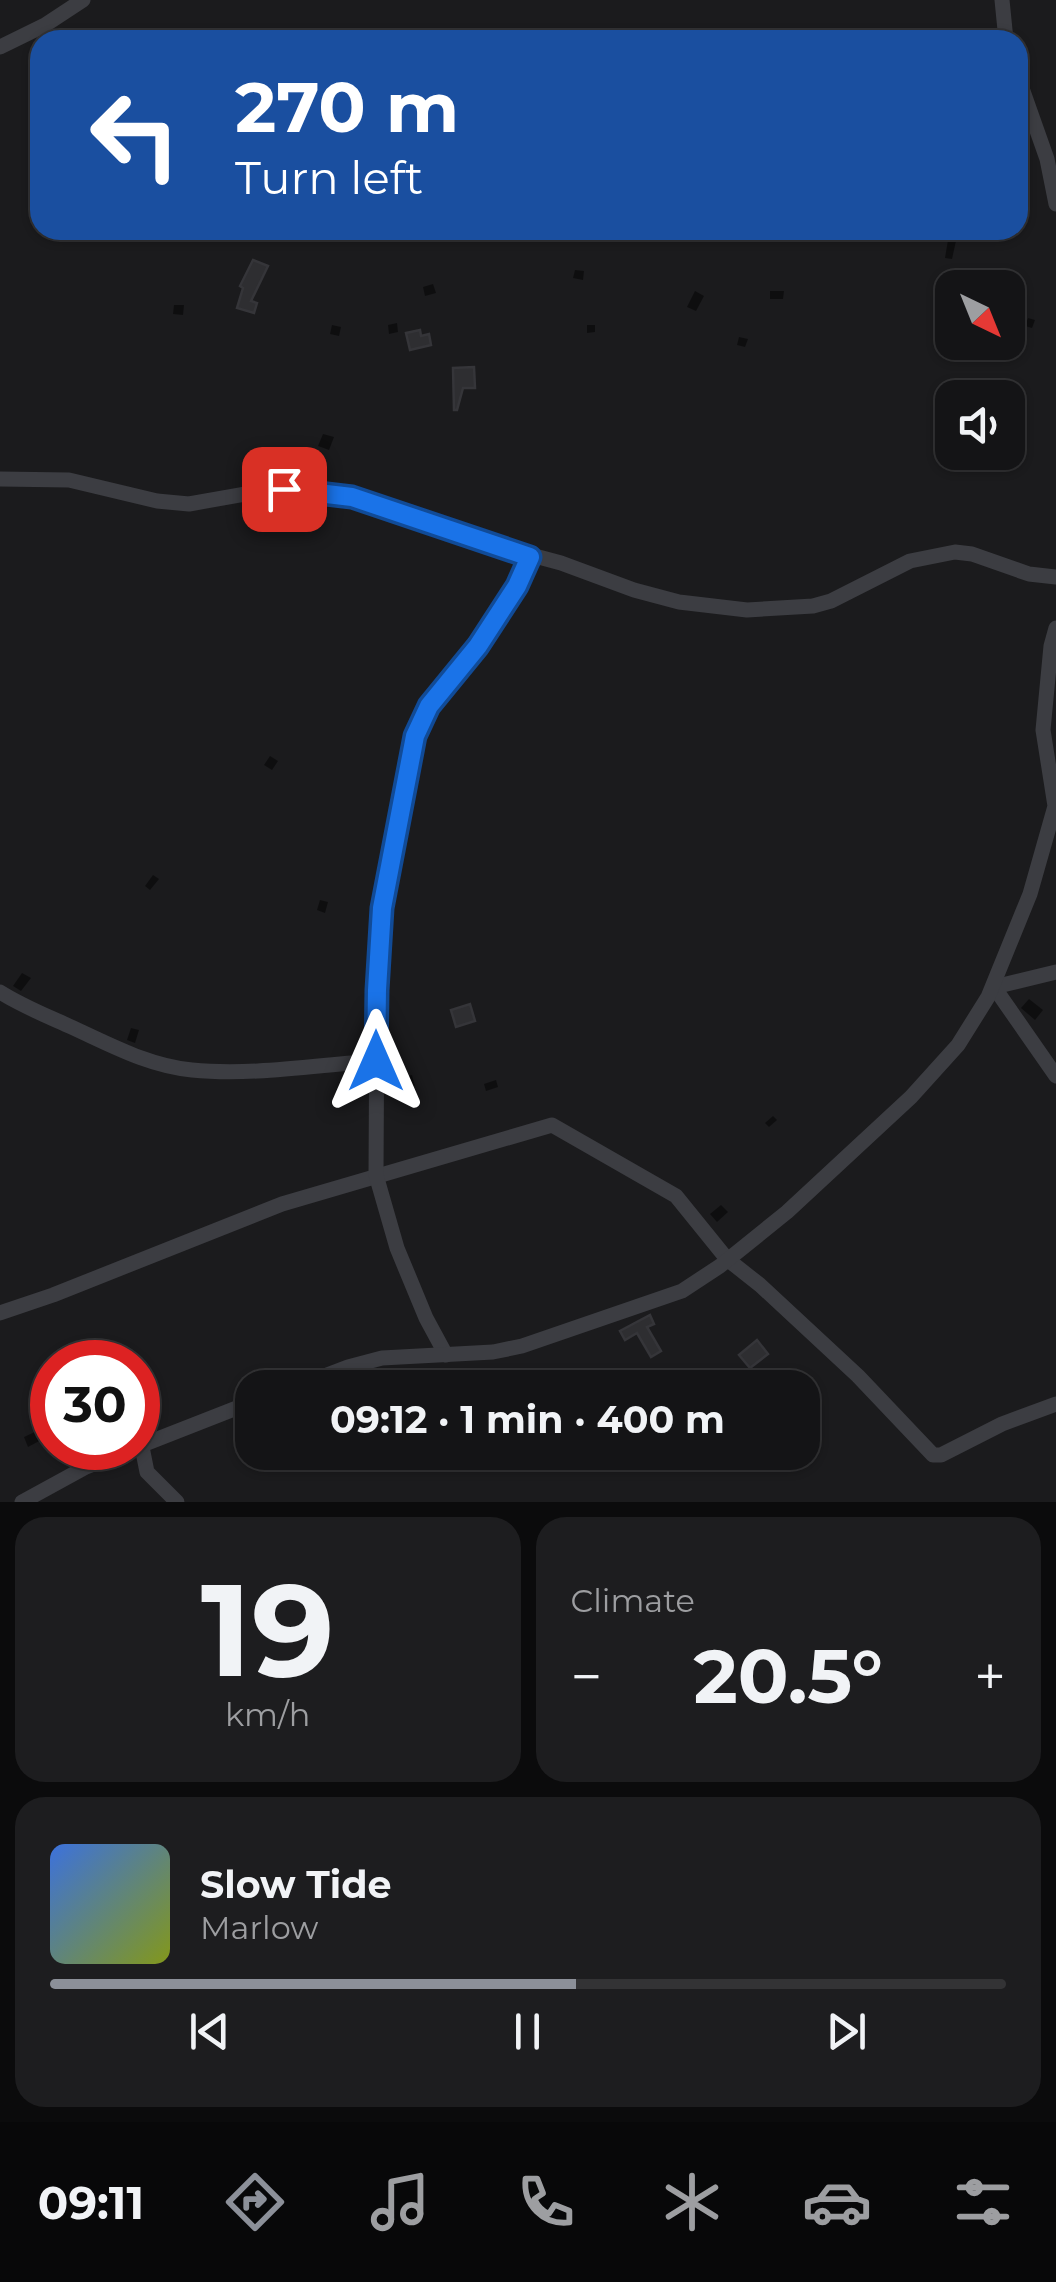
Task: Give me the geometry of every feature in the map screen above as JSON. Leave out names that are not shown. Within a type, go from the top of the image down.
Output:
[{"type":"street","points":[[37,30],[83,0]]},
{"type":"street","points":[[1002,0],[1005,30]]},
{"type":"street","points":[[0,48],[30,33]]},
{"type":"street","points":[[1028,105],[1047,159],[1056,204]]},
{"type":"street","points":[[0,479],[69,480],[190,504],[274,489],[326,492],[399,512],[530,557],[561,563],[634,590],[679,602],[747,610],[813,606],[831,601],[910,561],[956,552],[1056,578]]},
{"type":"street","points":[[446,1355],[397,1248],[376,1174],[377,990],[382,908],[415,736],[429,706],[478,646],[517,586],[530,557]]},
{"type":"street","points":[[342,1370],[404,1356],[493,1352],[522,1346],[682,1291],[787,1212],[911,1097],[958,1045],[994,987],[1030,894],[1054,806],[1043,730],[1056,628]]},
{"type":"street","points":[[994,987],[1056,972]]},
{"type":"street","points":[[994,987],[1056,1076]]},
{"type":"street","points":[[0,992],[23,1007],[128,1054],[192,1070],[376,1061]]},
{"type":"street","points":[[0,1312],[53,1296],[282,1204],[552,1125],[676,1196],[727,1259],[858,1376],[933,1455],[941,1455],[1002,1424],[1056,1404]]},
{"type":"street","points":[[160,1440],[235,1409]]},
{"type":"street","points":[[22,1502],[81,1470]]},
{"type":"street","points":[[147,1470],[177,1502]]},
{"type":"building","points":[[253,260],[268,266],[251,301],[257,303],[254,313],[237,308],[243,288],[240,286]]},
{"type":"building","points":[[420,330],[421,336],[429,334],[431,345],[410,350],[406,333]]},
{"type":"building","points":[[474,367],[475,388],[463,388],[454,410],[453,368]]},
{"type":"building","points":[[470,1004],[475,1021],[456,1027],[451,1010]]},
{"type":"building","points":[[650,1315],[654,1324],[647,1327],[661,1351],[651,1357],[637,1333],[625,1340],[620,1331]]},
{"type":"building","points":[[757,1340],[768,1354],[750,1368],[739,1355]]},
{"type":"route","points":[[284,489],[352,497],[530,557],[517,586],[478,646],[429,706],[415,736],[382,908],[376,1061]]}]
